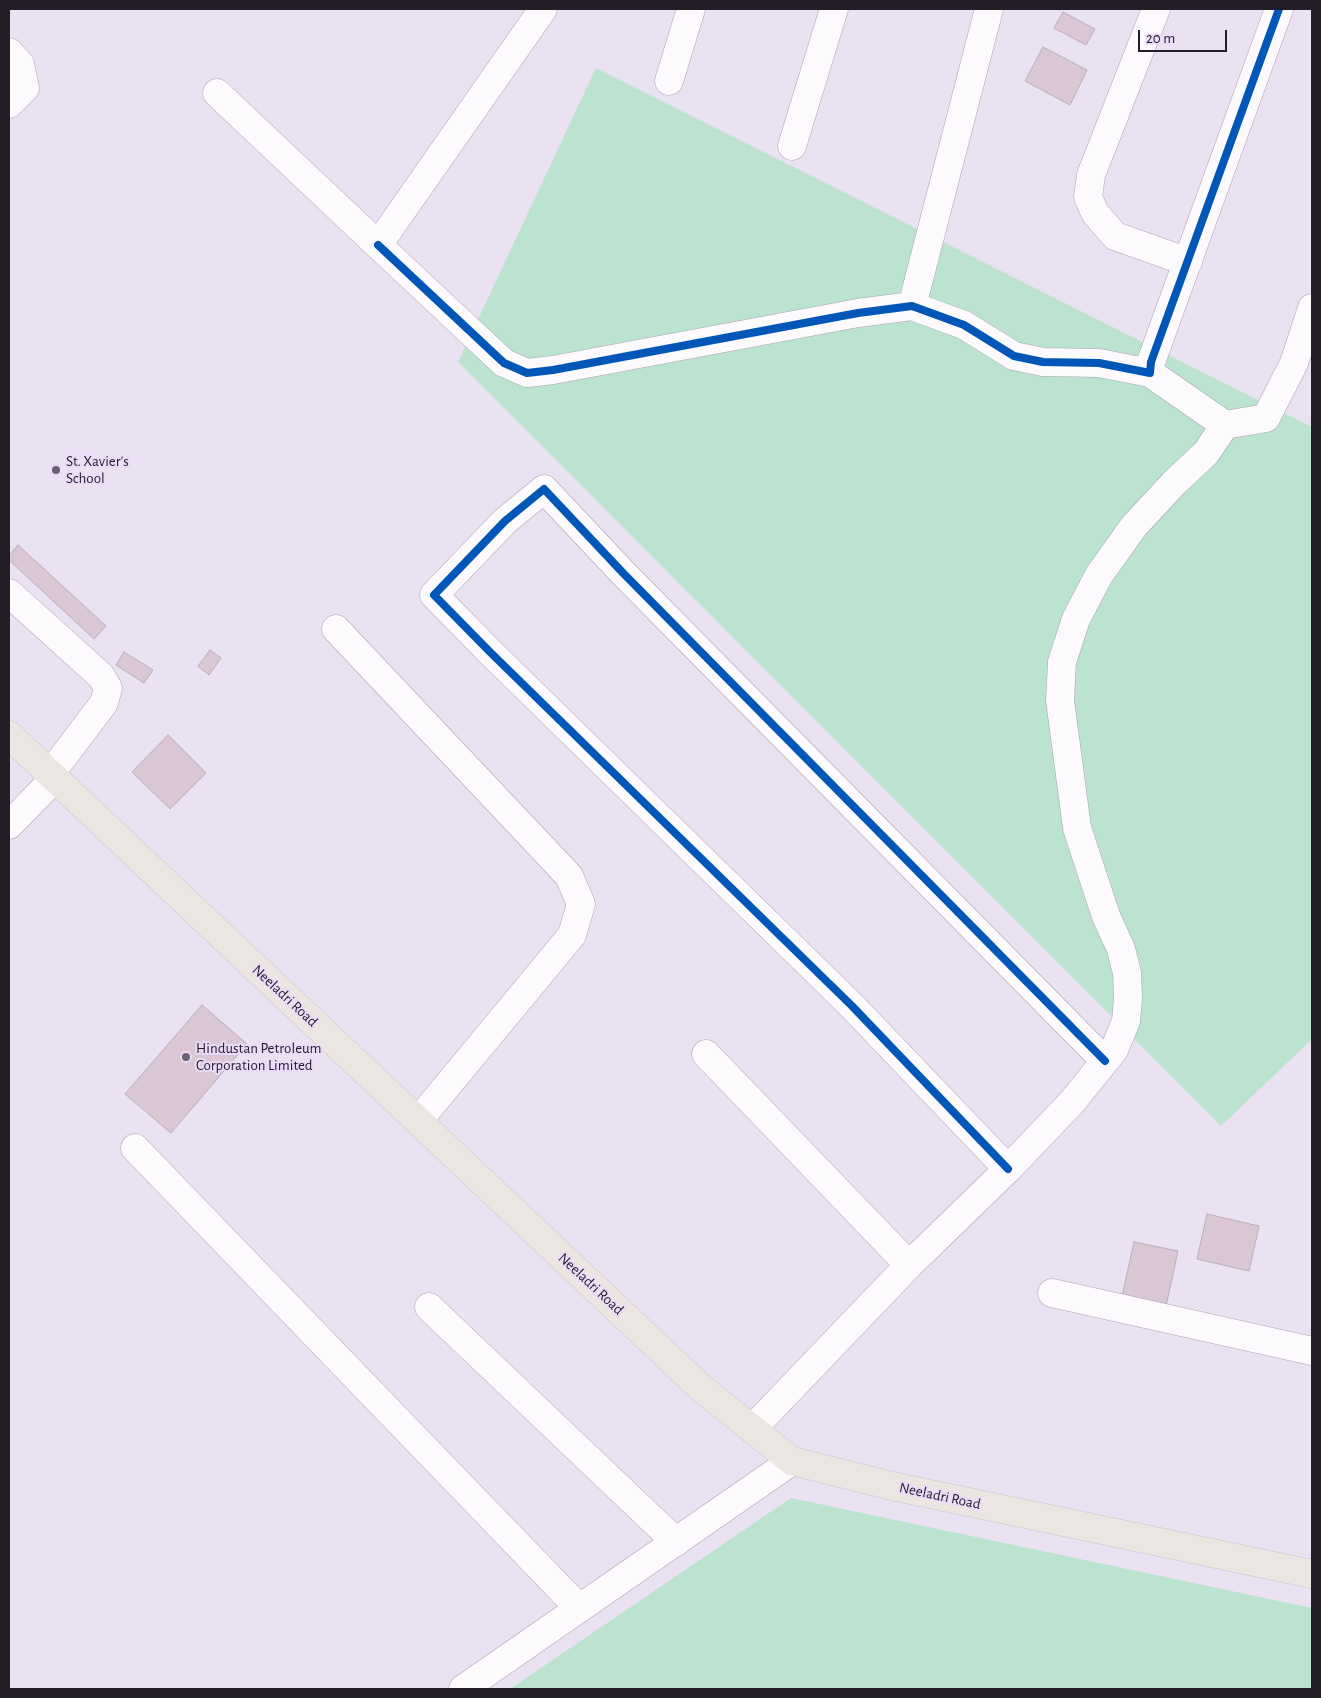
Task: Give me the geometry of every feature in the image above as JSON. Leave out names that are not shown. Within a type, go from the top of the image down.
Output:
[{"type":"main road","name":"Neeladri Road","points":[[9,735],[700,1387],[792,1461],[892,1486],[1312,1574]]},
{"type":"street","points":[[378,245],[543,9]]},
{"type":"street","points":[[669,81],[691,9]]},
{"type":"street","points":[[792,146],[834,9]]},
{"type":"street","points":[[912,306],[989,9]]},
{"type":"street","points":[[1156,9],[1091,174],[1088,197],[1095,213],[1115,236],[1188,262]]},
{"type":"street","points":[[1150,373],[1151,362],[1279,9]]},
{"type":"street","points":[[9,52],[20,64],[25,88],[9,104]]},
{"type":"street","points":[[217,93],[504,363],[527,374],[858,313],[912,306],[964,325],[1014,356],[1043,362],[1099,363],[1150,373],[1224,425],[1266,418],[1303,367],[1312,308]]},
{"type":"street","points":[[752,1429],[909,1265],[1008,1169],[1072,1102],[1114,1050],[1126,1021],[1128,998],[1127,973],[1121,949],[1106,916],[1077,828],[1060,700],[1062,662],[1076,619],[1099,575],[1134,526],[1206,452],[1224,425]]},
{"type":"street","points":[[1008,1169],[852,1006],[434,595],[505,521],[544,489],[624,574],[1105,1061]]},
{"type":"street","points":[[9,593],[101,676],[108,688],[104,703],[52,776],[9,825]]},
{"type":"street","points":[[336,629],[569,876],[581,904],[572,935],[418,1121]]},
{"type":"street","points":[[706,1054],[909,1265]]},
{"type":"street","points":[[135,1148],[578,1608]]},
{"type":"street","points":[[1052,1293],[1312,1350]]},
{"type":"street","points":[[429,1307],[676,1542]]},
{"type":"street","points":[[463,1689],[792,1461]]},
{"type":"green space","points":[[596,68],[1312,427],[1312,1039],[1221,1126],[458,362]]},
{"type":"green space","points":[[791,1498],[1312,1608],[1312,1689],[510,1689]]},
{"type":"building","points":[[1063,12],[1095,29],[1086,45],[1054,28]]},
{"type":"building","points":[[1043,47],[1087,70],[1070,105],[1025,81]]},
{"type":"building","points":[[18,545],[106,626],[94,639],[9,560],[9,556]]},
{"type":"building","points":[[210,650],[221,658],[209,675],[198,666]]},
{"type":"building","points":[[124,652],[153,670],[144,683],[116,665]]},
{"type":"building","points":[[168,735],[206,773],[170,809],[132,772]]},
{"type":"building","points":[[202,1005],[247,1044],[171,1133],[125,1094]]},
{"type":"building","points":[[1207,1214],[1259,1226],[1249,1271],[1197,1259]]},
{"type":"building","points":[[1134,1242],[1178,1251],[1166,1306],[1122,1296]]},
{"type":"cycle path","points":[[378,245],[504,363],[527,373],[553,370],[858,313],[912,306],[964,325],[1014,356],[1043,362],[1099,363],[1150,373],[1151,362],[1279,9]]},
{"type":"cycle path","points":[[1008,1169],[852,1006],[434,595],[505,521],[544,489],[624,574],[1105,1061]]},
{"type":"place","name":"St. Xavier's School","points":[[56,470]]},
{"type":"place","name":"Hindustan Petroleum Corporation Limited","points":[[186,1057]]}]
